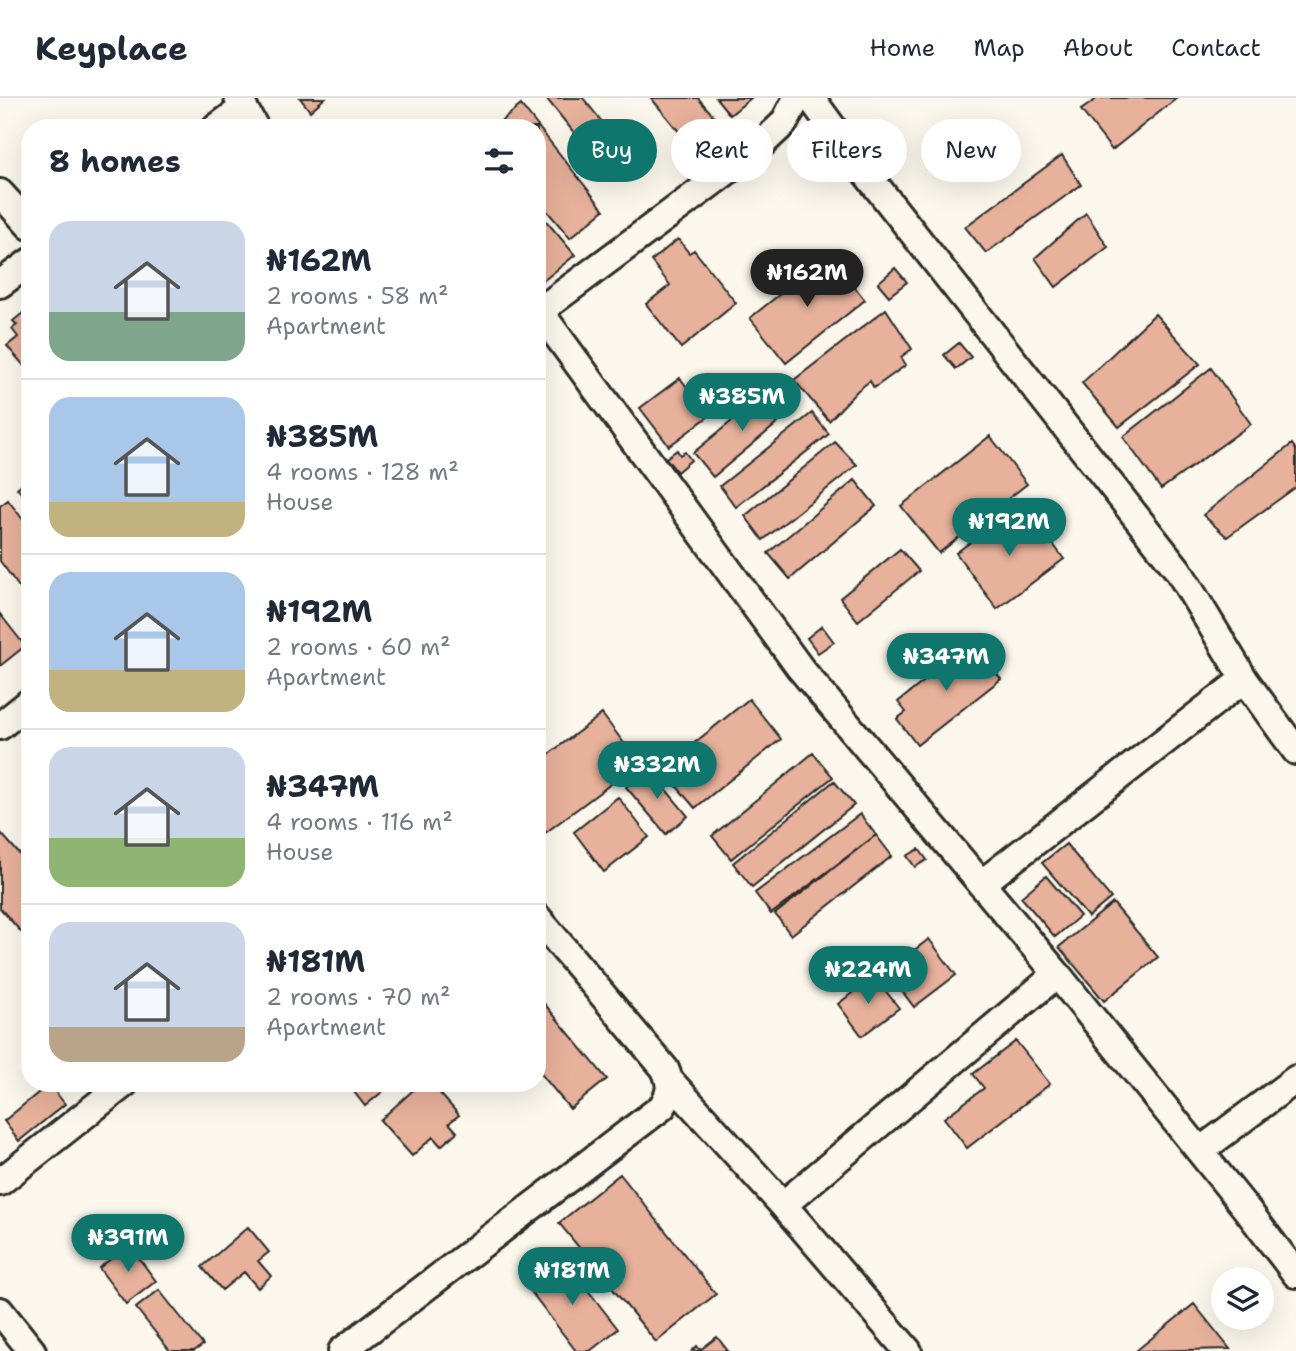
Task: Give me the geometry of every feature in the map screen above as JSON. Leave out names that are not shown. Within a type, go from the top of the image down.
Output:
[{"type":"street","points":[[546,307],[754,151],[785,123],[797,98]]},
{"type":"street","points":[[811,98],[862,168],[1178,570],[1244,679],[1296,751]]},
{"type":"street","points":[[0,193],[21,216]]},
{"type":"street","points":[[0,284],[21,269]]},
{"type":"street","points":[[546,324],[800,668],[1057,974],[1296,1274]]},
{"type":"street","points":[[981,884],[1244,679]]},
{"type":"street","points":[[0,726],[21,709]]},
{"type":"street","points":[[546,928],[665,1069],[671,1082],[783,1205],[908,1351]]},
{"type":"street","points":[[783,1205],[1057,974]]},
{"type":"street","points":[[1200,1151],[1296,1079]]},
{"type":"street","points":[[342,1351],[662,1107],[670,1095],[671,1082]]},
{"type":"street","points":[[0,1182],[114,1092]]},
{"type":"street","points":[[0,1311],[32,1351]]},
{"type":"building","points":[[300,98],[325,98],[310,111]]},
{"type":"building","points":[[546,98],[583,98],[600,119],[567,119],[567,124]]},
{"type":"building","points":[[651,98],[698,98],[716,119],[671,119],[671,122]]},
{"type":"building","points":[[716,98],[751,98],[730,115]]},
{"type":"building","points":[[1098,98],[1177,98],[1112,150],[1081,110]]},
{"type":"building","points":[[521,105],[532,119],[504,119]]},
{"type":"building","points":[[546,137],[567,163],[567,182],[582,182],[604,210],[570,238],[546,210]]},
{"type":"building","points":[[1062,155],[1081,185],[986,253],[965,227]]},
{"type":"building","points":[[1086,213],[1108,247],[1056,287],[1035,258]]},
{"type":"building","points":[[546,221],[575,255],[546,279]]},
{"type":"building","points":[[678,239],[689,253],[694,250],[736,303],[681,348],[646,304],[670,285],[651,261]]},
{"type":"building","points":[[829,255],[865,300],[786,363],[750,318]]},
{"type":"building","points":[[895,268],[907,282],[889,296],[878,283]]},
{"type":"building","points":[[886,309],[912,349],[901,357],[906,365],[874,388],[870,381],[829,421],[794,380]]},
{"type":"building","points":[[21,314],[21,362],[7,346],[18,337],[12,329],[17,325],[13,321]]},
{"type":"building","points":[[1155,314],[1200,364],[1119,427],[1082,383]]},
{"type":"building","points":[[959,343],[971,357],[956,369],[944,355]]},
{"type":"building","points":[[1211,368],[1251,424],[1161,489],[1123,437]]},
{"type":"building","points":[[680,378],[709,416],[669,446],[640,408]]},
{"type":"building","points":[[772,388],[791,412],[713,477],[693,453]]},
{"type":"building","points":[[812,413],[829,434],[736,507],[720,486]]},
{"type":"building","points":[[990,436],[1027,484],[939,553],[901,506]]},
{"type":"building","points":[[835,442],[857,465],[763,540],[745,516]]},
{"type":"building","points":[[1292,444],[1296,450],[1296,487],[1227,537],[1203,515]]},
{"type":"building","points":[[677,450],[680,455],[685,452],[691,460],[677,472],[666,458]]},
{"type":"building","points":[[855,480],[876,506],[790,579],[768,553]]},
{"type":"building","points":[[8,500],[21,517],[21,590],[0,561],[0,506]]},
{"type":"building","points":[[1010,512],[1024,531],[1036,521],[1064,559],[997,609],[956,553]]},
{"type":"building","points":[[900,549],[919,571],[858,621],[840,598]]},
{"type":"building","points":[[0,614],[21,641],[21,649],[0,666]]},
{"type":"building","points":[[822,626],[834,642],[818,653],[807,638]]},
{"type":"building","points":[[972,643],[1001,679],[917,745],[897,719],[906,712],[898,702]]},
{"type":"building","points":[[749,699],[781,739],[695,808],[662,769]]},
{"type":"building","points":[[602,714],[639,763],[546,832],[546,756]]},
{"type":"building","points":[[813,753],[833,777],[731,859],[712,836]]},
{"type":"building","points":[[648,768],[688,816],[666,834],[626,787]]},
{"type":"building","points":[[834,781],[854,805],[752,887],[733,863]]},
{"type":"building","points":[[618,797],[649,837],[604,872],[574,832]]},
{"type":"building","points":[[860,814],[876,835],[771,914],[755,893]]},
{"type":"building","points":[[0,832],[21,856],[21,932],[0,908]]},
{"type":"building","points":[[876,835],[892,856],[791,935],[775,914]]},
{"type":"building","points":[[1066,844],[1111,898],[1088,917],[1042,863]]},
{"type":"building","points":[[919,849],[927,860],[915,867],[907,856]]},
{"type":"building","points":[[1046,876],[1080,916],[1055,937],[1021,897]]},
{"type":"building","points":[[1113,903],[1158,957],[1104,1001],[1059,947]]},
{"type":"building","points":[[929,939],[956,975],[914,1007],[887,971]]},
{"type":"building","points":[[874,976],[899,1008],[862,1036],[838,1004]]},
{"type":"building","points":[[546,1006],[607,1079],[570,1109],[546,1080]]},
{"type":"building","points":[[1016,1041],[1050,1084],[967,1148],[944,1118],[984,1088],[973,1074]]},
{"type":"building","points":[[39,1092],[55,1092],[65,1104],[19,1141],[4,1121]]},
{"type":"building","points":[[354,1092],[382,1092],[365,1106]]},
{"type":"building","points":[[411,1092],[439,1092],[459,1115],[449,1123],[457,1132],[441,1146],[433,1137],[412,1156],[380,1120]]},
{"type":"building","points":[[620,1174],[716,1294],[656,1342],[559,1223]]},
{"type":"building","points":[[248,1227],[269,1252],[258,1261],[271,1276],[258,1288],[244,1272],[222,1290],[202,1267]]},
{"type":"building","points":[[129,1245],[156,1281],[126,1304],[99,1268]]},
{"type":"building","points":[[562,1257],[618,1329],[590,1351],[576,1351],[526,1285]]},
{"type":"building","points":[[159,1290],[203,1345],[194,1351],[170,1351],[136,1308]]},
{"type":"building","points":[[1194,1304],[1211,1325],[1211,1330],[1215,1330],[1230,1349],[1138,1351]]},
{"type":"building","points":[[717,1337],[728,1351],[692,1351],[697,1346],[700,1350]]}]
